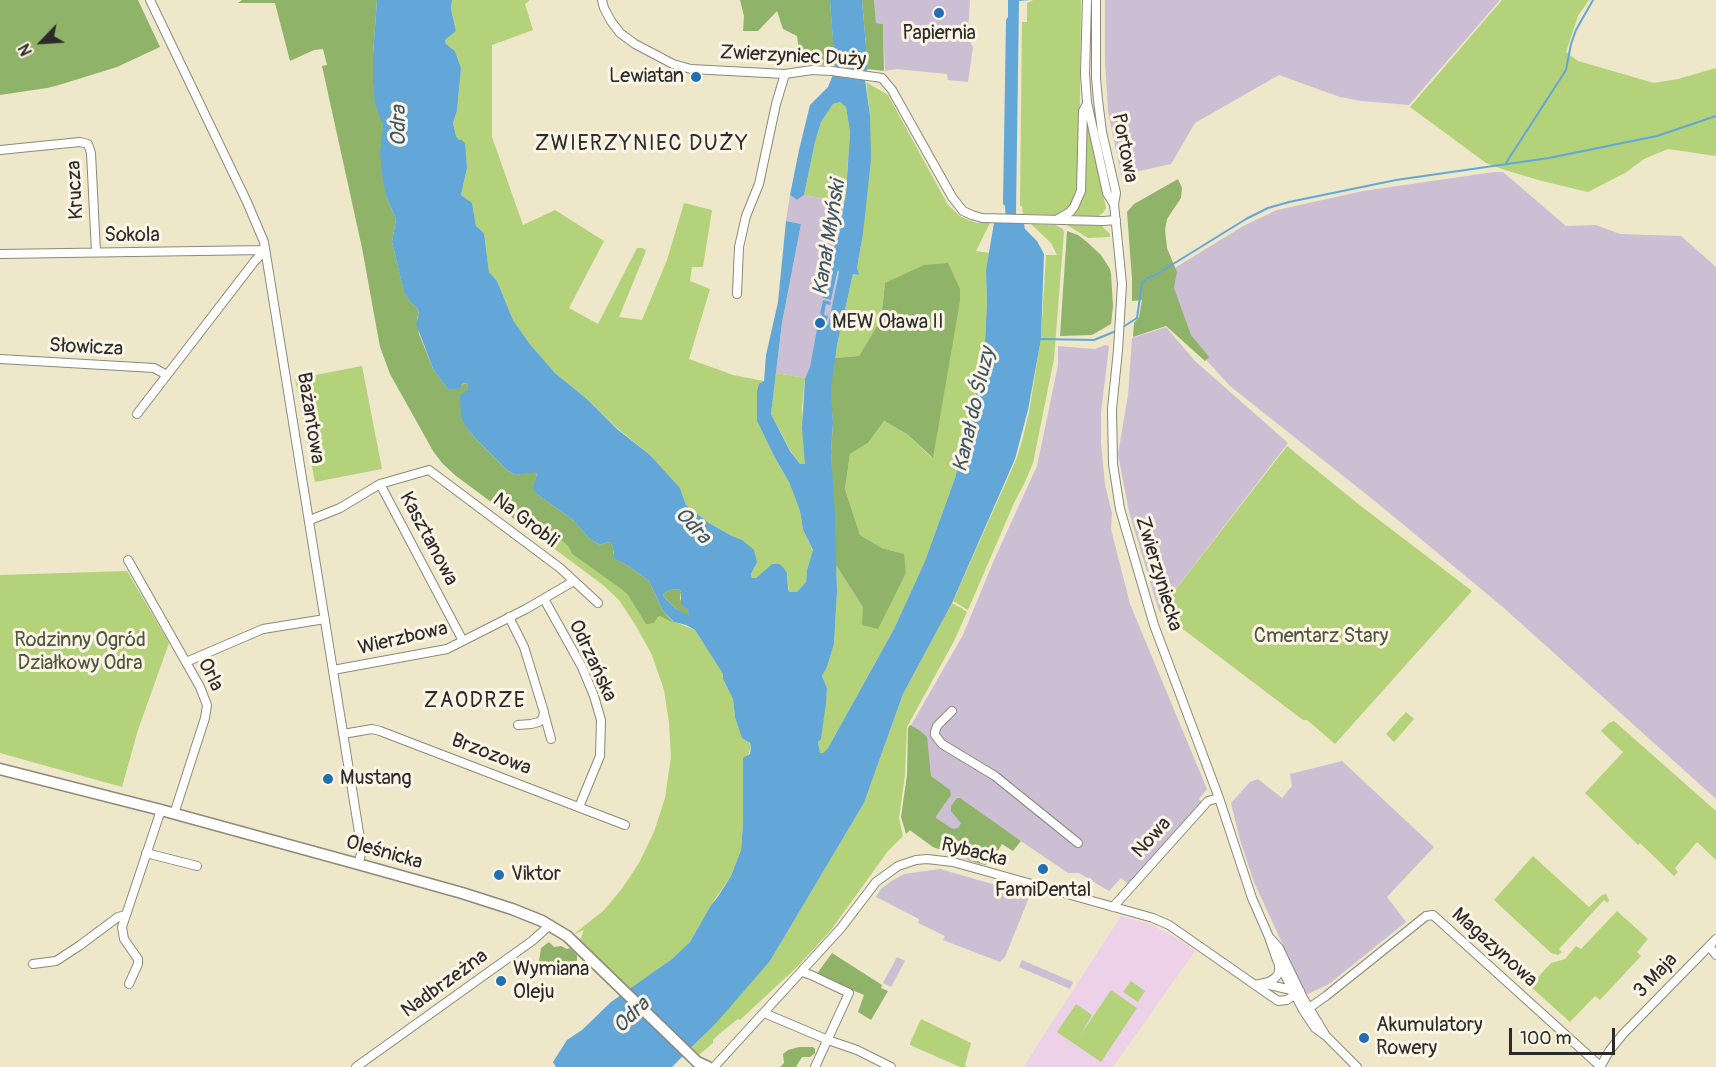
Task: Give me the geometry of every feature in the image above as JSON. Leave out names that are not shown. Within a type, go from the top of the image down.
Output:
[{"type":"main road","name":"Oleśnicka","points":[[0,769],[161,810],[513,909],[560,930],[697,1062],[708,1067]]},
{"type":"street","name":"Bażantowa","points":[[150,0],[263,240],[362,851],[358,864]]},
{"type":"street","name":"Zwierzyniec Duży","points":[[602,0],[610,21],[620,33],[635,44],[673,64],[691,69],[785,74],[812,70],[882,78],[892,90],[952,197],[963,211],[982,218],[1116,220]]},
{"type":"street","name":"Portowa","points":[[1087,0],[1085,74],[1088,102],[1107,193],[1114,204]]},
{"type":"street","name":"Portowa","points":[[1096,0],[1096,78],[1102,132],[1116,193],[1114,204]]},
{"type":"street","points":[[737,294],[739,247],[746,216],[759,184],[776,104],[785,74]]},
{"type":"street","name":"Portowa","points":[[1088,102],[1098,100]]},
{"type":"street","points":[[1058,219],[1070,212],[1081,191],[1083,111],[1088,102]]},
{"type":"street","name":"Krucza","points":[[0,150],[80,142],[88,144],[91,153],[96,252]]},
{"type":"street","name":"Zwierzyniecka","points":[[1114,204],[1122,284],[1112,409],[1113,464],[1120,509],[1154,625],[1219,798],[1244,878],[1280,964],[1306,1009],[1326,1036],[1355,1066]]},
{"type":"street","name":"Sokola","points":[[0,254],[265,250]]},
{"type":"street","points":[[137,414],[265,250]]},
{"type":"street","name":"Słowicza","points":[[0,359],[154,368],[167,375]]},
{"type":"street","name":"Kasztanowa","points":[[310,520],[340,508],[380,484],[429,470]]},
{"type":"street","name":"Na Grobli","points":[[429,470],[560,568],[598,603]]},
{"type":"street","name":"Kasztanowa","points":[[380,484],[463,641]]},
{"type":"street","name":"Orla","points":[[128,560],[206,700],[207,710],[174,814]]},
{"type":"street","name":"Wierzbowa","points":[[333,670],[447,649],[574,581]]},
{"type":"street","name":"Odrzańska","points":[[544,599],[582,668],[596,701],[601,720],[600,756],[579,807]]},
{"type":"street","points":[[509,617],[524,647],[551,739]]},
{"type":"street","points":[[186,662],[263,629],[325,619]]},
{"type":"street","points":[[952,711],[937,726],[935,732],[942,744],[994,776],[1078,843]]},
{"type":"street","points":[[518,725],[539,722],[544,712]]},
{"type":"street","name":"Brzozowa","points":[[343,734],[372,729],[380,731],[625,825]]},
{"type":"street","name":"Nowa","points":[[1113,907],[1208,801],[1219,798]]},
{"type":"street","points":[[129,984],[138,964],[136,955],[122,935],[122,927],[161,810]]},
{"type":"street","points":[[146,853],[197,866]]},
{"type":"street","name":"Rybacka","points":[[714,1067],[841,928],[876,882],[898,866],[916,860],[953,862],[1153,918],[1169,925],[1259,984],[1278,1001],[1287,1000],[1296,992]]},
{"type":"street","points":[[33,964],[56,960],[118,917],[126,915]]},
{"type":"street","name":"Magazynowa","points":[[1306,1009],[1426,916],[1432,915],[1600,1066]]},
{"type":"street","name":"Nadbrzeżna","points":[[356,1067],[532,941],[550,925]]},
{"type":"street","name":"Zwierzyniecka","points":[[1269,937],[1279,948],[1296,992]]},
{"type":"street","name":"3 Maja","points":[[1600,1066],[1623,1034],[1716,939]]},
{"type":"street","points":[[1709,946],[1716,955]]},
{"type":"street","points":[[1259,984],[1269,982],[1277,975],[1280,964]]},
{"type":"street","points":[[802,972],[849,993],[815,1067]]},
{"type":"street","name":"Rybacka","points":[[1259,984],[1296,992]]},
{"type":"street","points":[[764,1013],[856,1050],[891,1067]]},
{"type":"shaded area","points":[[874,0],[970,0],[968,34],[973,47],[968,82],[948,80],[947,74],[897,69],[885,71],[883,24],[876,23]]},
{"type":"shaded area","points":[[1105,0],[1500,0],[1409,105],[1340,97],[1279,75],[1195,123],[1171,164],[1121,175],[1108,111]]},
{"type":"shaded area","points":[[1503,172],[1566,226],[1596,225],[1620,234],[1681,236],[1716,267],[1716,799],[1504,608],[1230,386],[1188,340],[1163,275],[1245,225],[1277,210],[1363,191]]},
{"type":"shaded area","points":[[790,195],[797,200],[804,195],[845,202],[839,235],[827,268],[829,269],[823,298],[831,300],[839,269],[828,325],[825,320],[822,331],[818,329],[810,367],[805,378],[776,373],[782,323],[801,224],[786,221]],"holes":[[[823,300],[826,304],[825,320],[820,313]]]},
{"type":"shaded area","points":[[1166,327],[1195,361],[1288,443],[1159,611],[1129,512],[1118,454],[1128,395],[1132,338]]},
{"type":"shaded area","points":[[1105,345],[1109,346],[1101,413],[1101,442],[1105,485],[1112,513],[1111,529],[1130,604],[1207,789],[1199,799],[1203,803],[1130,885],[1121,878],[1109,891],[1079,873],[1068,873],[1003,829],[979,864],[933,847],[909,830],[910,727],[963,635],[1037,466],[1058,365],[1058,346],[1095,349]]},
{"type":"shaded area","points":[[1342,761],[1434,847],[1387,897],[1406,922],[1329,984],[1308,994],[1305,993],[1254,882],[1231,803],[1250,782],[1258,779],[1282,798],[1292,786],[1290,774]]},
{"type":"shaded area","points":[[940,869],[1030,895],[1005,957],[1000,962],[943,940],[945,936],[918,923],[919,919],[876,897],[881,889],[904,874]]},
{"type":"shaded area","points":[[1121,916],[1150,924],[1195,951],[1113,1067],[1024,1066]]},
{"type":"shaded area","points":[[897,957],[905,961],[891,987],[883,983]]},
{"type":"shaded area","points":[[1022,960],[1073,982],[1070,989],[1019,967]]},
{"type":"green space","points":[[0,0],[138,0],[160,47],[117,67],[59,85],[0,95]]},
{"type":"green space","points":[[242,0],[377,0],[373,85],[383,126],[386,196],[396,219],[392,242],[404,291],[417,308],[419,334],[434,371],[448,389],[467,383],[466,427],[475,438],[508,471],[516,475],[535,471],[538,495],[572,519],[590,539],[600,545],[611,543],[613,553],[621,562],[649,581],[663,611],[674,623],[660,616],[655,622],[646,624],[628,595],[572,554],[561,540],[547,537],[536,530],[533,533],[456,476],[433,451],[390,374],[380,347],[362,248],[322,66],[327,65],[323,49],[314,50],[290,61],[275,3],[238,3]]},
{"type":"green space","points":[[452,0],[530,0],[525,4],[533,30],[492,45],[492,137],[523,225],[555,210],[604,241],[569,308],[598,324],[637,248],[643,248],[646,251],[619,317],[642,320],[667,260],[684,203],[712,210],[703,267],[692,267],[690,281],[710,289],[689,359],[733,375],[764,381],[757,391],[757,421],[789,482],[800,511],[803,530],[813,551],[806,582],[797,592],[789,592],[787,573],[772,564],[756,578],[752,578],[751,574],[757,562],[742,540],[709,523],[686,505],[680,488],[650,455],[555,373],[513,320],[497,281],[489,272],[484,233],[476,226],[472,204],[461,195],[467,168],[453,123],[457,111],[461,68],[455,51],[446,44],[445,39],[456,31],[451,9]]},
{"type":"green space","points":[[740,0],[830,0],[835,65],[801,64],[797,36],[783,29],[777,11],[758,31],[743,31],[744,16]]},
{"type":"green space","points":[[862,0],[874,0],[876,23],[883,24],[884,71],[868,69]]},
{"type":"green space","points":[[1033,0],[1081,0],[1079,187],[1070,207],[1057,215],[1023,214],[1022,206],[1020,206],[1022,22],[1027,22],[1027,3]]},
{"type":"green space","points":[[1502,0],[1589,0],[1578,16],[1566,52],[1578,61],[1654,83],[1716,68],[1716,156],[1668,149],[1644,159],[1625,173],[1588,192],[1542,181],[1486,163],[1410,107]]},
{"type":"green space","points":[[866,82],[888,95],[948,205],[961,217],[977,223],[990,223],[976,251],[989,253],[986,270],[984,360],[955,478],[925,561],[894,629],[828,748],[820,753],[818,742],[821,738],[827,688],[822,676],[834,644],[836,565],[877,628],[906,573],[903,554],[882,548],[860,535],[845,489],[850,454],[868,443],[884,421],[907,434],[932,458],[885,283],[881,319],[859,356],[834,358],[853,274],[858,275],[857,268],[863,234],[870,115]]},
{"type":"green space","points":[[840,102],[846,107],[850,132],[845,202],[804,195],[821,122],[833,104]]},
{"type":"green space","points":[[1087,117],[1106,208],[1095,218],[1074,217],[1073,213],[1080,203]]},
{"type":"green space","points":[[1178,179],[1182,188],[1181,198],[1167,219],[1165,230],[1167,248],[1177,272],[1174,288],[1191,335],[1209,357],[1205,361],[1166,326],[1133,337],[1134,323],[1139,317],[1142,300],[1132,301],[1127,212],[1134,204]]},
{"type":"green space","points":[[1067,223],[1101,225],[1110,237],[1088,238]]},
{"type":"green space","points":[[1031,224],[1055,225],[1064,232],[1054,359],[1033,463],[968,610],[953,601],[1016,460],[1022,441],[1041,338],[1046,255],[1057,255],[1051,243]]},
{"type":"green space","points":[[1067,231],[1087,242],[1101,255],[1110,269],[1113,306],[1111,324],[1092,335],[1060,336]]},
{"type":"green space","points":[[948,263],[960,289],[960,301],[933,458],[907,434],[884,421],[868,443],[850,454],[845,489],[860,535],[882,548],[904,554],[906,573],[878,629],[862,625],[863,607],[836,565],[831,452],[833,423],[830,388],[834,358],[859,356],[881,319],[885,283],[924,265]]},
{"type":"green space","points":[[362,366],[382,469],[315,482],[295,379]]},
{"type":"green space","points":[[776,373],[805,378],[802,408],[806,464],[804,465],[800,464],[790,450],[771,414]]},
{"type":"green space","name":"Cmentarz Stary","points":[[1287,446],[1472,591],[1335,744],[1307,720],[1303,720],[1159,611]]},
{"type":"green space","points":[[536,530],[547,537],[561,540],[572,554],[621,589],[650,624],[660,616],[695,630],[723,674],[723,679],[733,699],[735,717],[751,747],[743,768],[741,850],[731,876],[690,942],[672,959],[630,989],[580,940],[584,930],[574,934],[603,911],[621,890],[639,863],[654,832],[665,798],[671,757],[664,690],[652,655],[619,600],[603,585],[533,533]]},
{"type":"green space","name":"Rodzinny Ogród Działkowy Odra","points":[[127,571],[169,643],[138,730],[122,787],[0,753],[0,575]]},
{"type":"green space","points":[[679,589],[680,599],[688,610],[689,617],[676,609],[664,597],[663,594],[670,590]]},
{"type":"green space","points":[[952,603],[967,612],[954,641],[907,727],[905,775],[899,818],[903,836],[888,851],[831,930],[797,967],[740,1020],[738,1019],[719,1034],[713,1043],[699,1055],[692,1048],[770,961],[864,803],[903,694]]},
{"type":"green space","points":[[1406,712],[1414,719],[1394,742],[1386,734]]},
{"type":"green space","points":[[1614,721],[1716,811],[1716,860],[1697,842],[1675,868],[1678,872],[1674,876],[1640,843],[1638,845],[1585,793],[1623,752],[1601,731]]},
{"type":"green space","points":[[910,725],[927,737],[931,776],[950,790],[951,795],[936,818],[951,828],[959,827],[961,823],[951,811],[951,806],[957,798],[960,798],[1021,841],[1013,851],[1002,844],[991,862],[985,865],[968,860],[969,857],[964,858],[933,847],[910,830],[906,834],[901,817],[907,775],[908,728]]},
{"type":"green space","points":[[1533,856],[1589,907],[1602,895],[1606,894],[1609,900],[1608,903],[1604,900],[1559,949],[1562,952],[1558,955],[1551,953],[1494,900]]},
{"type":"green space","points":[[1617,911],[1648,939],[1637,952],[1641,956],[1600,1000],[1595,996],[1570,1022],[1530,986],[1551,963],[1565,959],[1576,946],[1581,949]]},
{"type":"green space","points":[[549,942],[554,947],[570,948],[577,955],[574,967],[561,974],[554,973],[546,976],[539,970],[541,948]]},
{"type":"green space","points":[[832,953],[888,991],[871,1020],[858,1012],[864,995],[816,975]]},
{"type":"green space","points":[[1131,981],[1145,991],[1138,1002],[1123,992]]},
{"type":"green space","points":[[1111,990],[1137,1008],[1101,1062],[1057,1032],[1076,1004],[1092,1015],[1080,1036]]},
{"type":"green space","points":[[921,1019],[971,1043],[966,1067],[960,1067],[910,1045]]},
{"type":"green space","points":[[799,1047],[813,1047],[815,1053],[810,1057],[802,1057],[796,1067],[780,1067],[784,1063],[783,1054]]},
{"type":"water","points":[[377,0],[452,0],[451,9],[456,31],[445,40],[446,44],[455,51],[461,68],[457,111],[453,123],[456,136],[465,144],[467,168],[461,195],[472,203],[476,226],[484,233],[489,272],[497,281],[513,320],[555,373],[587,399],[617,429],[650,455],[680,488],[686,505],[709,523],[742,540],[754,550],[757,562],[751,574],[752,578],[756,578],[772,564],[779,564],[787,573],[789,592],[797,592],[806,582],[813,550],[803,530],[800,511],[789,482],[757,421],[757,391],[759,384],[764,381],[766,355],[778,302],[786,221],[801,224],[782,323],[771,414],[790,451],[800,464],[805,464],[802,428],[805,378],[810,367],[817,329],[823,330],[825,320],[820,313],[823,300],[831,302],[830,305],[826,304],[824,315],[828,316],[826,324],[828,325],[839,272],[838,270],[831,300],[823,298],[829,269],[826,268],[839,235],[846,193],[850,132],[846,107],[840,102],[833,104],[821,122],[804,195],[797,200],[790,195],[810,105],[828,87],[835,70],[830,0],[862,0],[868,69],[864,73],[870,115],[871,159],[857,268],[859,275],[853,274],[837,345],[831,388],[833,423],[831,452],[837,592],[834,644],[822,676],[827,688],[821,739],[818,742],[820,753],[823,753],[828,748],[894,629],[925,561],[955,478],[984,360],[986,270],[994,223],[1006,223],[1003,204],[1008,0],[1030,0],[1019,1],[1016,223],[1024,224],[1025,229],[1037,241],[1044,254],[1041,339],[1028,410],[1015,459],[952,603],[903,694],[864,803],[770,961],[717,1022],[672,1067],[556,1067],[553,1062],[567,1040],[582,1030],[611,1002],[672,959],[690,942],[731,876],[741,850],[743,758],[750,754],[750,743],[742,738],[735,717],[733,699],[723,679],[723,674],[695,630],[674,622],[663,611],[649,581],[614,558],[611,543],[600,545],[590,539],[572,519],[538,495],[533,488],[537,474],[535,472],[516,475],[508,471],[475,438],[461,417],[460,395],[468,390],[467,383],[462,384],[460,388],[448,389],[434,371],[416,324],[419,313],[404,292],[392,242],[396,219],[386,196],[382,173],[380,154],[383,126],[375,103],[373,55]],"holes":[[[679,589],[681,604],[688,610],[689,616],[676,609],[663,594],[670,590]]]},
{"type":"waterway","points":[[1506,163],[1566,70],[1576,30],[1593,0]]},
{"type":"waterway","points":[[1123,327],[1137,318],[1142,283],[1146,279],[1268,208],[1396,180],[1549,158],[1657,136],[1716,116]]},
{"type":"waterway","points":[[1039,339],[1094,340],[1116,331]]},
{"type":"place","name":"Papiernia","points":[[939,13]]},
{"type":"place","name":"Lewiatan","points":[[696,77]]},
{"type":"place","name":"MEW Oława II","points":[[820,323]]},
{"type":"place","name":"Mustang","points":[[328,779]]},
{"type":"place","name":"FamiDental","points":[[1043,869]]},
{"type":"place","name":"Viktor","points":[[499,875]]},
{"type":"place","name":"Wymiana Oleju","points":[[501,981]]},
{"type":"place","name":"Akumulatory Rowery","points":[[1364,1038]]},
{"type":"district","name":"ZWIERZYNIEC DUŻY","points":[[642,145]]},
{"type":"district","name":"ZAODRZE","points":[[475,702]]},
{"type":"water label","name":"Odra","points":[[400,126]]},
{"type":"water label","name":"Kanał Młyński","points":[[830,238]]},
{"type":"water label","name":"Kanał do Śluzy","points":[[975,410]]},
{"type":"water label","name":"Odra","points":[[692,526]]},
{"type":"water label","name":"Odra","points":[[632,1016]]}]
